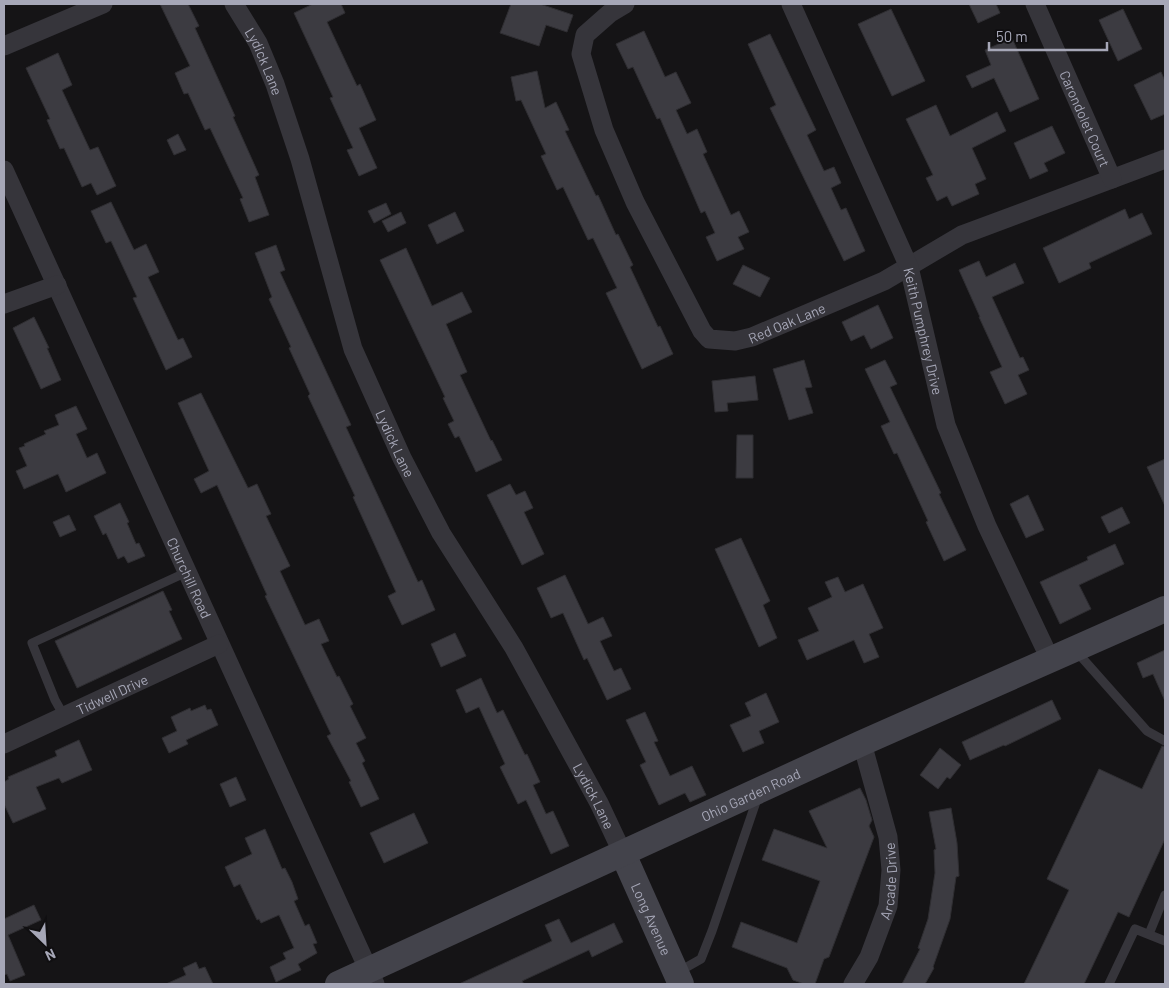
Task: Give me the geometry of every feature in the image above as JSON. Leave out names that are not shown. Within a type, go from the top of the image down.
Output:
[{"type":"street","points":[[4,46],[103,4]]},
{"type":"street","name":"Lydick Lane","points":[[234,4],[258,43],[275,84],[300,159],[353,349],[402,458],[441,533],[514,648],[599,803],[623,854]]},
{"type":"street","name":"Red Oak Lane","points":[[625,4],[610,13],[585,35],[580,54],[604,130],[636,202],[702,331],[709,339],[735,341],[752,337],[884,281],[962,236],[1165,159]]},
{"type":"street","name":"Keith Pumphrey Drive","points":[[791,4],[908,267],[946,425],[987,526],[1050,659]]},
{"type":"street","name":"Carondolet Court","points":[[1035,4],[1112,178]]},
{"type":"street","name":"Churchill Road","points":[[4,170],[372,977]]},
{"type":"street","points":[[4,304],[57,285]]},
{"type":"street","name":"Ohio Garden Road","points":[[338,984],[372,977],[623,854],[760,790],[1165,609]]},
{"type":"street","name":"Tidwell Drive","points":[[4,744],[219,644]]},
{"type":"street","name":"Arcade Drive","points":[[853,984],[870,957],[888,906],[891,870],[888,837],[862,743]]},
{"type":"street","name":"Long Avenue","points":[[623,854],[678,979]]},
{"type":"lane","points":[[64,716],[55,700],[32,643],[187,572]]},
{"type":"lane","points":[[1074,649],[1147,731],[1165,741]]},
{"type":"lane","points":[[678,979],[701,959],[760,790]]},
{"type":"lane","points":[[1149,934],[1165,895]]},
{"type":"lane","points":[[1109,984],[1135,929],[1165,941]]},
{"type":"building","points":[[160,4],[188,4],[199,26],[195,28],[235,116],[233,117],[259,175],[255,177],[269,215],[249,222],[240,199],[243,198],[210,128],[205,130],[188,93],[184,94],[175,73],[190,66]]},
{"type":"building","points":[[313,4],[341,4],[345,13],[327,22],[357,86],[360,84],[376,120],[359,128],[377,168],[359,176],[347,150],[353,148],[330,98],[333,97],[294,13]]},
{"type":"building","points":[[511,4],[540,4],[573,15],[567,32],[546,25],[539,46],[500,33]]},
{"type":"building","points":[[969,4],[996,4],[1000,13],[978,23]]},
{"type":"building","points":[[891,9],[925,81],[892,96],[858,24]]},
{"type":"building","points":[[1123,9],[1142,49],[1118,61],[1099,20]]},
{"type":"building","points":[[644,31],[665,77],[676,72],[691,103],[676,110],[687,134],[697,129],[707,152],[703,154],[731,215],[739,211],[749,232],[738,237],[744,249],[717,261],[706,237],[715,233],[705,211],[701,213],[660,118],[657,119],[633,67],[628,69],[616,44]]},
{"type":"building","points":[[770,34],[816,130],[807,135],[824,171],[834,167],[841,183],[831,188],[841,210],[846,208],[865,251],[844,261],[770,108],[776,105],[748,44]]},
{"type":"building","points":[[1012,38],[1039,99],[1010,112],[994,78],[972,88],[966,76],[991,65],[985,50]]},
{"type":"building","points":[[58,53],[72,85],[62,90],[90,150],[98,147],[116,186],[97,195],[91,183],[82,187],[64,148],[60,149],[47,120],[50,119],[26,68]]},
{"type":"building","points":[[537,71],[545,108],[556,102],[569,130],[565,131],[616,235],[618,234],[633,265],[630,267],[673,354],[642,369],[606,293],[617,288],[593,238],[588,240],[563,187],[557,190],[541,156],[546,154],[521,100],[516,101],[511,77]]},
{"type":"building","points":[[1161,72],[1165,81],[1165,114],[1151,120],[1134,85]]},
{"type":"building","points":[[936,105],[950,136],[997,112],[1006,131],[972,148],[986,179],[975,184],[979,194],[952,206],[947,196],[937,201],[926,178],[933,175],[906,119]]},
{"type":"building","points":[[1052,126],[1065,153],[1044,163],[1048,171],[1030,179],[1014,143]]},
{"type":"building","points":[[178,134],[186,150],[174,155],[167,140]]},
{"type":"building","points":[[111,202],[134,250],[146,244],[159,272],[148,277],[178,340],[183,338],[192,357],[166,370],[133,298],[137,297],[111,241],[106,243],[91,211]]},
{"type":"building","points":[[386,203],[391,214],[374,223],[368,211]]},
{"type":"building","points":[[1125,209],[1129,219],[1142,213],[1152,234],[1089,263],[1091,268],[1059,283],[1043,248]]},
{"type":"building","points":[[401,212],[406,223],[388,232],[382,221]]},
{"type":"building","points":[[455,212],[464,231],[437,244],[428,225]]},
{"type":"building","points":[[276,245],[285,270],[280,272],[351,425],[346,427],[418,582],[422,580],[435,610],[402,625],[388,596],[396,592],[353,497],[355,496],[308,396],[310,394],[269,299],[272,297],[255,253]]},
{"type":"building","points":[[406,248],[432,306],[462,292],[472,312],[446,324],[467,372],[460,375],[502,460],[476,472],[459,436],[455,438],[448,424],[454,421],[443,398],[445,397],[380,260]]},
{"type":"building","points":[[979,261],[986,277],[1015,263],[1024,283],[992,297],[1020,358],[1023,357],[1029,370],[1018,375],[1027,394],[1005,404],[990,372],[1002,367],[959,270]]},
{"type":"building","points":[[743,265],[770,278],[760,297],[733,284]]},
{"type":"building","points":[[878,305],[893,338],[871,349],[864,335],[851,341],[842,322]]},
{"type":"building","points":[[34,317],[49,348],[47,348],[61,380],[41,389],[13,328]]},
{"type":"building","points":[[804,360],[812,387],[805,388],[813,413],[789,420],[773,369]]},
{"type":"building","points":[[885,360],[897,384],[890,387],[966,550],[944,561],[897,453],[894,454],[881,426],[890,422],[865,369]]},
{"type":"building","points":[[755,376],[758,400],[727,403],[728,411],[715,412],[712,381]]},
{"type":"building","points":[[201,393],[248,488],[257,484],[271,514],[266,516],[290,566],[280,571],[305,625],[319,619],[329,641],[321,644],[353,704],[350,706],[366,738],[356,743],[365,761],[362,763],[379,799],[361,807],[349,782],[351,781],[327,736],[331,734],[265,596],[267,595],[217,485],[201,493],[194,479],[209,471],[178,403]]},
{"type":"building","points":[[76,406],[87,429],[76,434],[87,458],[97,453],[106,473],[66,492],[58,474],[24,489],[16,471],[27,466],[19,448],[46,434],[44,431],[59,425],[55,415]]},
{"type":"building","points":[[737,435],[753,435],[753,478],[736,478]]},
{"type":"building","points":[[1165,459],[1165,506],[1147,467]]},
{"type":"building","points":[[510,484],[516,495],[525,491],[533,508],[524,512],[544,554],[522,565],[487,495]]},
{"type":"building","points":[[1028,495],[1044,530],[1026,538],[1010,504]]},
{"type":"building","points":[[120,503],[136,544],[139,543],[145,556],[128,563],[124,556],[118,559],[106,533],[103,535],[94,516]]},
{"type":"building","points":[[1122,507],[1130,523],[1109,533],[1101,517]]},
{"type":"building","points":[[69,515],[76,530],[60,537],[53,522]]},
{"type":"building","points":[[741,538],[770,601],[763,605],[777,638],[759,647],[715,549]]},
{"type":"building","points":[[1115,544],[1124,564],[1079,585],[1091,609],[1060,624],[1040,582],[1088,560],[1087,557]]},
{"type":"building","points":[[565,575],[588,624],[603,617],[612,636],[600,641],[614,671],[621,668],[631,689],[607,700],[587,658],[584,660],[563,613],[551,618],[537,588]]},
{"type":"building","points":[[838,577],[845,592],[863,584],[883,628],[869,634],[879,657],[864,663],[854,640],[807,660],[798,640],[819,631],[808,608],[832,597],[825,582]]},
{"type":"building","points":[[163,591],[172,610],[169,611],[182,639],[77,688],[55,641]]},
{"type":"building","points":[[455,633],[466,656],[441,667],[431,644]]},
{"type":"building","points":[[1165,650],[1165,701],[1153,674],[1143,678],[1137,663]]},
{"type":"building","points":[[481,678],[497,713],[503,710],[525,755],[527,754],[540,782],[533,785],[546,814],[553,811],[569,846],[551,854],[526,800],[518,804],[500,767],[505,764],[479,707],[466,713],[456,690]]},
{"type":"building","points":[[766,693],[779,722],[759,731],[764,743],[743,752],[730,725],[751,716],[745,703]]},
{"type":"building","points":[[1052,700],[1061,719],[1005,746],[970,760],[962,742]]},
{"type":"building","points":[[205,705],[207,710],[211,709],[218,725],[186,740],[188,744],[169,753],[162,738],[177,731],[171,717],[190,708],[191,711]]},
{"type":"building","points":[[645,712],[658,741],[654,742],[670,776],[692,766],[706,795],[690,802],[685,793],[659,805],[640,765],[646,762],[626,720]]},
{"type":"building","points":[[79,740],[92,770],[62,783],[59,778],[36,787],[46,809],[13,823],[4,804],[4,782],[9,779],[8,777],[57,756],[55,751]]},
{"type":"building","points":[[1162,746],[1165,747],[1165,839],[1129,917],[1118,912],[1084,984],[1024,984],[1069,890],[1047,879],[1099,769],[1142,789]]},
{"type":"building","points":[[940,748],[961,765],[950,779],[947,777],[938,789],[920,775]]},
{"type":"building","points":[[236,777],[246,800],[230,807],[220,784]]},
{"type":"building","points":[[860,788],[872,820],[869,826],[874,837],[829,957],[824,959],[815,984],[804,984],[793,980],[787,968],[732,947],[741,922],[797,943],[820,881],[762,860],[774,829],[827,848],[809,811]]},
{"type":"building","points":[[951,808],[957,843],[959,876],[956,877],[950,919],[934,968],[925,984],[902,984],[920,949],[918,948],[928,919],[935,873],[934,850],[936,849],[929,812]]},
{"type":"building","points":[[414,813],[428,843],[384,863],[370,833]]},
{"type":"building","points":[[265,829],[282,869],[285,868],[292,882],[298,899],[294,901],[305,926],[309,924],[317,943],[313,944],[317,953],[298,964],[301,970],[276,982],[270,967],[286,959],[283,953],[294,948],[279,915],[261,923],[259,919],[257,920],[240,884],[234,887],[225,867],[252,854],[245,838]]},
{"type":"building","points":[[34,905],[41,920],[8,935],[25,975],[10,981],[7,974],[4,975],[4,919]]},
{"type":"building","points":[[559,919],[571,943],[614,923],[623,942],[592,957],[589,950],[522,981],[524,984],[459,984],[552,941],[545,925]]},
{"type":"building","points":[[196,962],[199,969],[205,967],[213,984],[166,984],[186,975],[183,968]]}]
